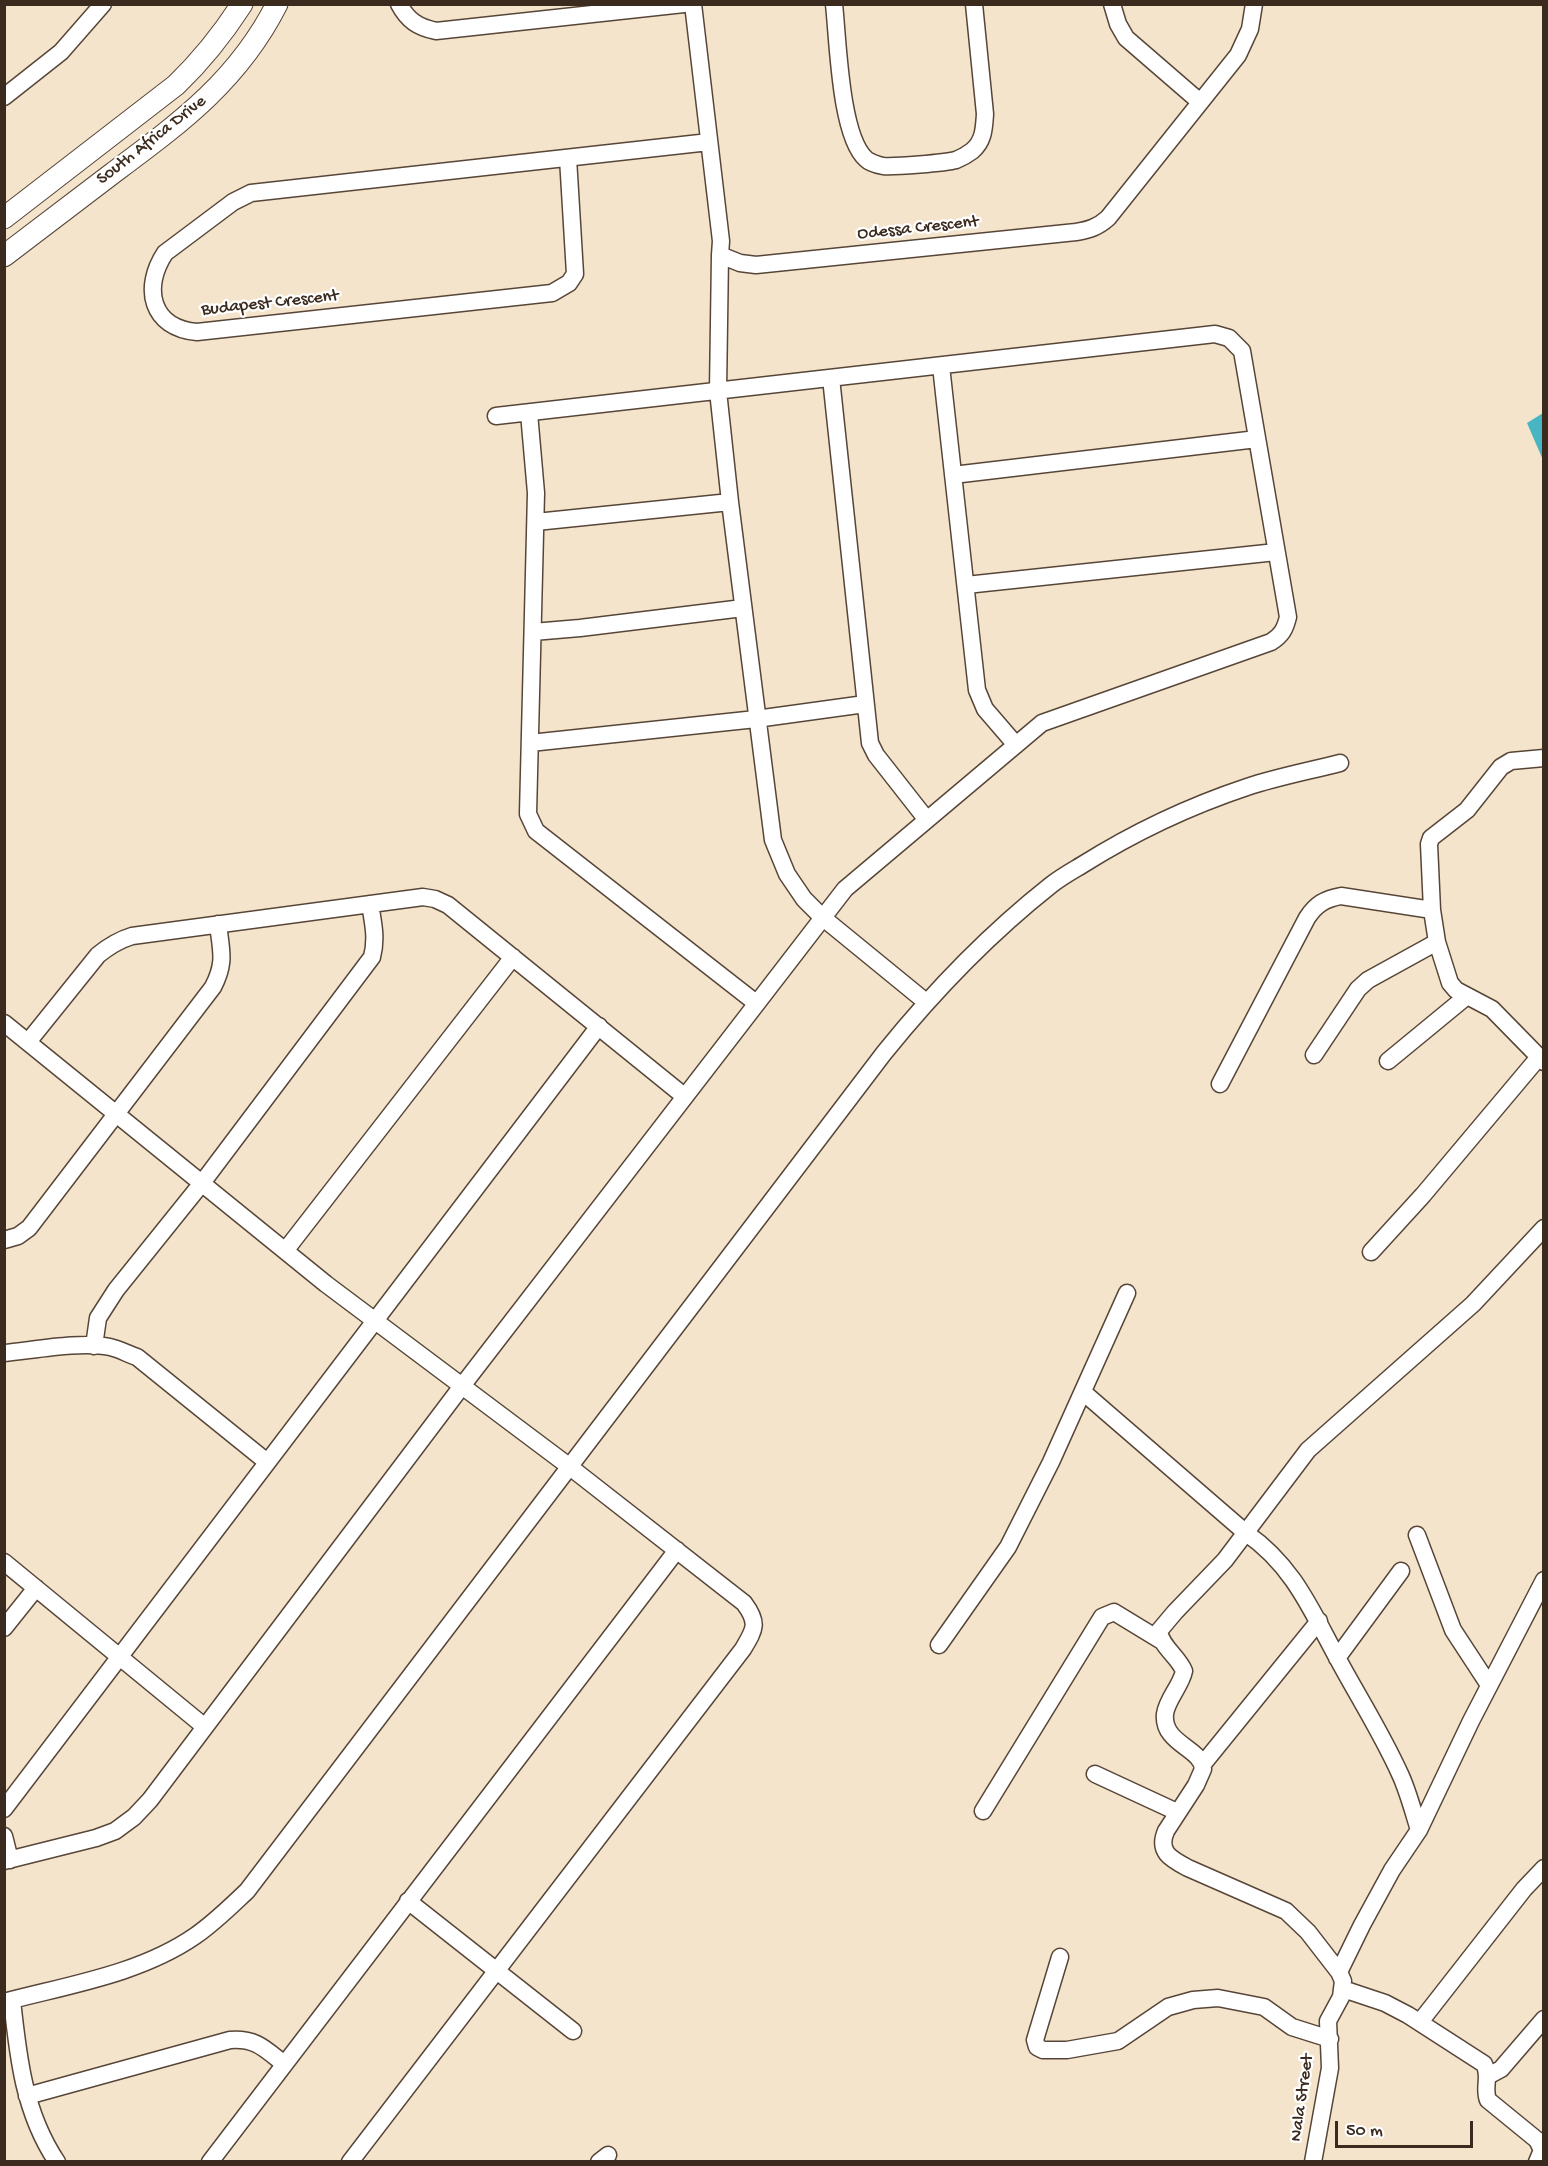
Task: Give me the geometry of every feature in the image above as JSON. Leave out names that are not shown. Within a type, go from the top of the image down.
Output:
[{"type":"street","points":[[4,97],[62,52],[104,4]]},
{"type":"street","name":"South Africa Drive","points":[[4,218],[176,85],[200,63],[221,37],[242,4]]},
{"type":"street","name":"South Africa Drive","points":[[4,256],[154,142],[209,97],[245,55],[269,21],[277,4]]},
{"type":"street","points":[[399,4],[413,23],[436,31],[684,4]]},
{"type":"street","points":[[693,4],[721,241],[718,391],[756,719],[773,840],[787,874],[804,899],[822,917],[926,1002]]},
{"type":"street","points":[[834,4],[845,113],[849,131],[867,160],[883,166],[940,163],[956,159],[972,151],[980,142],[984,130],[985,114],[974,4]]},
{"type":"street","points":[[1112,4],[1118,24],[1126,38],[1200,102]]},
{"type":"street","name":"Odessa Crescent","points":[[720,255],[740,263],[756,265],[1090,230],[1108,218],[1238,55],[1246,41],[1254,14],[1254,4]]},
{"type":"street","name":"Budapest Crescent","points":[[568,158],[575,274],[569,283],[552,293],[197,332],[183,331],[165,321],[153,293],[153,277],[165,253],[233,202],[251,193],[709,142]]},
{"type":"street","points":[[4,1836],[7,1861],[96,1838],[116,1830],[134,1817],[150,1800],[462,1386],[845,889],[1042,723],[1271,642],[1285,629],[1288,617],[1242,351],[1229,338],[1215,334],[496,416]]},
{"type":"street","points":[[941,366],[977,690],[985,709],[1016,745]]},
{"type":"street","points":[[831,378],[870,743],[876,755],[927,820]]},
{"type":"street","points":[[529,412],[536,492],[536,522],[528,814],[536,831],[756,1003]]},
{"type":"street","points":[[953,475],[1257,439]]},
{"type":"street","points":[[536,522],[730,502]]},
{"type":"street","points":[[966,585],[1276,552]]},
{"type":"street","points":[[533,632],[743,608]]},
{"type":"street","points":[[530,743],[756,719],[865,704]]},
{"type":"street","points":[[1371,1252],[1541,1059],[1492,1009],[1456,990],[1450,983],[1437,942],[1431,910],[1430,844],[1431,838],[1467,810],[1500,767],[1511,761],[1544,758]]},
{"type":"street","points":[[57,2162],[42,2138],[30,2109],[8,2001],[143,1963],[168,1952],[196,1936],[247,1891],[884,1053],[954,972],[1005,924],[1053,883],[1115,844],[1247,787],[1340,763]]},
{"type":"street","points":[[1220,1084],[1314,907],[1327,899],[1341,896],[1431,910]]},
{"type":"street","points":[[28,1042],[98,955],[109,946],[132,936],[423,897],[448,904],[684,1096]]},
{"type":"street","points":[[94,1346],[98,1318],[116,1290],[202,1183],[372,957],[375,938],[370,904]]},
{"type":"street","points":[[4,1240],[18,1236],[29,1228],[213,987],[221,971],[222,959],[218,924]]},
{"type":"street","points":[[1314,1055],[1358,989],[1368,980],[1437,942]]},
{"type":"street","points":[[285,1251],[513,957]]},
{"type":"street","points":[[1388,1061],[1467,996]]},
{"type":"street","points":[[4,1023],[285,1251],[570,1467],[744,1603],[755,1620],[753,1632],[743,1649],[350,2162]]},
{"type":"street","points":[[4,1809],[599,1026]]},
{"type":"street","points":[[1160,1640],[1159,1631],[1225,1560],[1308,1450],[1473,1304],[1544,1228]]},
{"type":"street","points":[[939,1645],[1008,1547],[1051,1462],[1127,1293]]},
{"type":"street","points":[[4,1353],[94,1346],[108,1347],[137,1357],[267,1462]]},
{"type":"street","points":[[1083,1392],[1246,1533],[1267,1547],[1289,1573],[1319,1621],[1337,1658],[1380,1733],[1400,1775],[1419,1830]]},
{"type":"street","points":[[1417,1535],[1453,1630],[1489,1685]]},
{"type":"street","points":[[210,2162],[677,1550]]},
{"type":"street","points":[[4,1562],[205,1727]]},
{"type":"street","points":[[1337,1658],[1401,1571]]},
{"type":"street","points":[[1339,1972],[1392,1870],[1419,1830],[1489,1685],[1544,1580]]},
{"type":"street","points":[[4,1628],[36,1588]]},
{"type":"street","points":[[983,1811],[1102,1617],[1114,1612],[1160,1640],[1176,1657],[1184,1671],[1165,1711],[1166,1725],[1175,1740],[1203,1764]]},
{"type":"street","points":[[1319,1621],[1203,1764],[1196,1785],[1162,1839],[1166,1852],[1172,1860],[1286,1911],[1308,1932],[1339,1972],[1343,1981],[1343,1989],[1385,2003],[1478,2059],[1487,2069],[1488,2100],[1537,2140],[1542,2150],[1536,2162]]},
{"type":"street","points":[[1095,1774],[1177,1812]]},
{"type":"street","points":[[1420,2022],[1524,1889],[1544,1868]]},
{"type":"street","points":[[408,1901],[573,2031]]},
{"type":"street","points":[[1060,1957],[1035,2040],[1037,2047],[1043,2050],[1067,2050],[1118,2041],[1168,2007],[1193,2000],[1218,1998],[1264,2007],[1293,2027],[1330,2039]]},
{"type":"street","name":"Nala Street","points":[[1313,2162],[1330,2068],[1328,2021],[1343,1989]]},
{"type":"street","points":[[1488,2076],[1501,2069],[1544,2019]]},
{"type":"street","points":[[27,2096],[230,2040],[244,2039],[259,2044],[284,2064]]},
{"type":"water","points":[[1543,413],[1543,460],[1527,423]]}]
